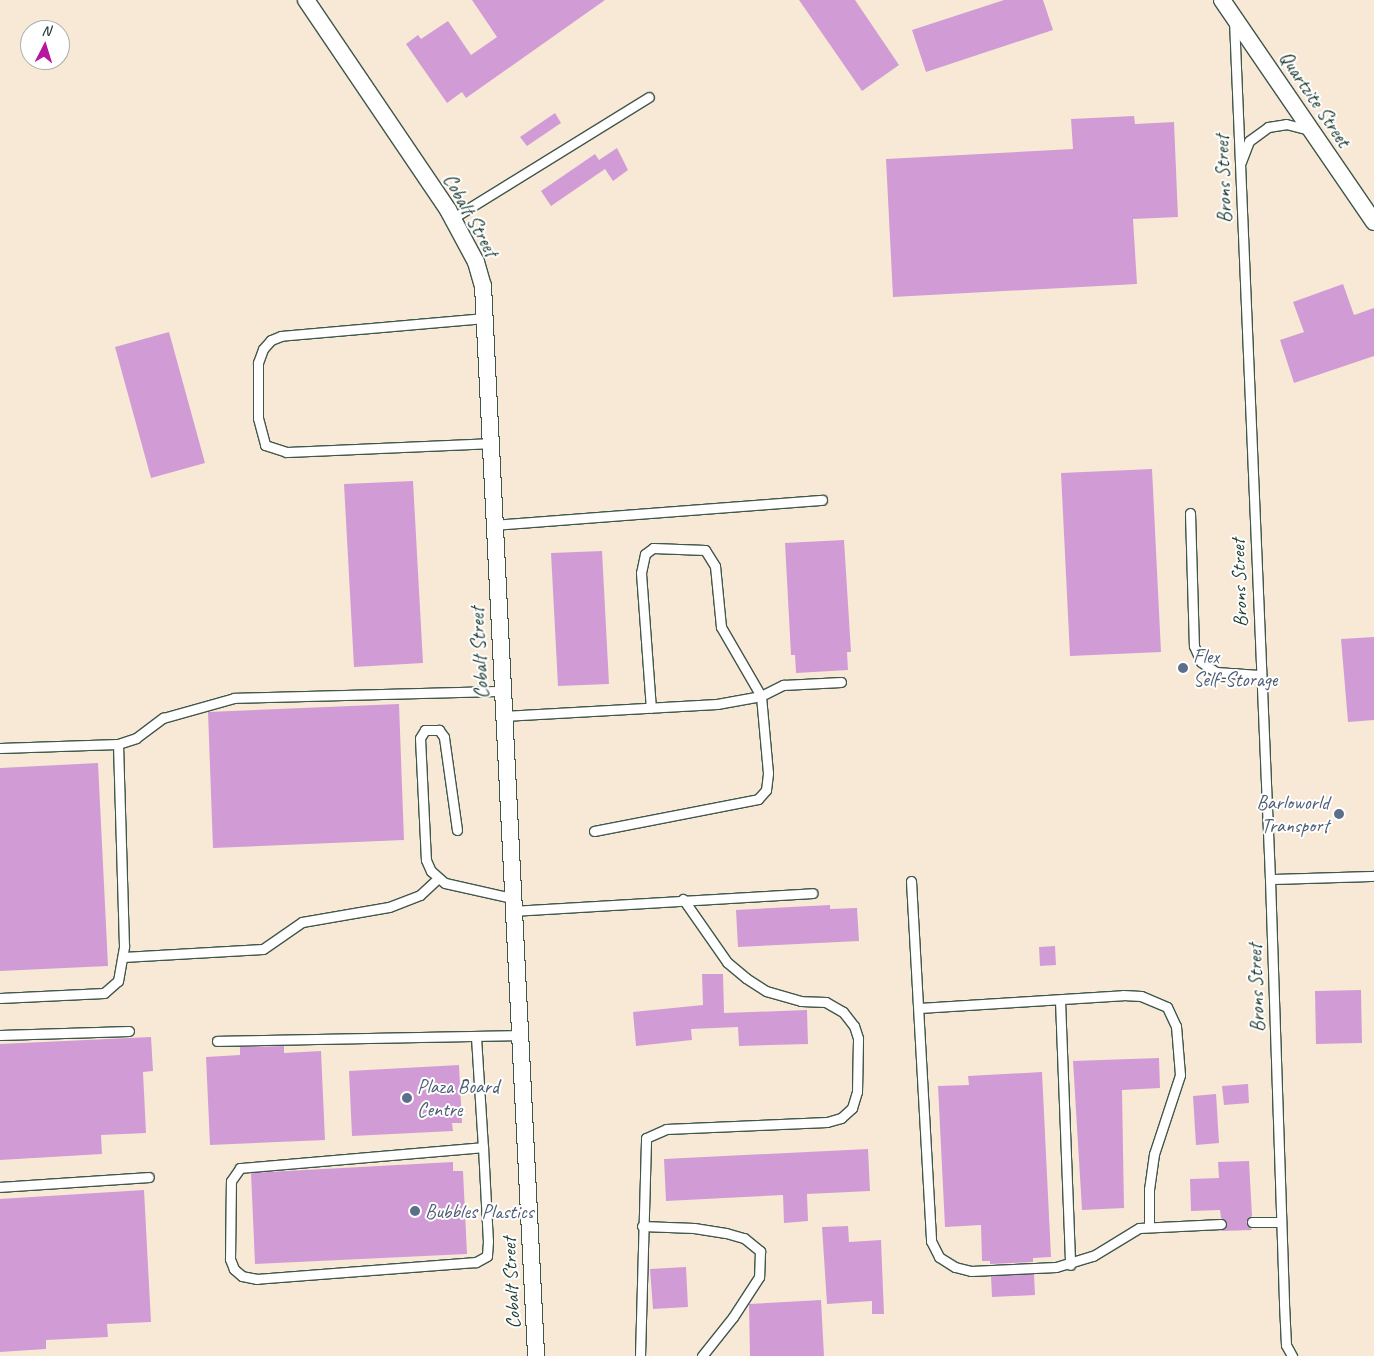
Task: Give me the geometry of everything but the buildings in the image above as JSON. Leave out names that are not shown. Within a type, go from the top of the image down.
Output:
[{"type":"street","name":"Cobalt Street","points":[[306,0],[453,218],[476,262],[483,286],[518,1035],[536,1356]]},
{"type":"street","name":"Quartzite Street","points":[[1222,0],[1374,222]]},
{"type":"lane","name":"Brons Street","points":[[1234,18],[1259,675],[1270,879],[1286,1345],[1292,1356]]},
{"type":"lane","points":[[453,218],[650,97]]},
{"type":"lane","points":[[1240,165],[1249,141],[1268,127],[1286,124],[1311,130]]},
{"type":"lane","points":[[485,318],[281,336],[271,340],[263,349],[258,363],[258,418],[265,445],[286,452],[490,443]]},
{"type":"lane","points":[[494,525],[822,500]]},
{"type":"lane","points":[[1190,513],[1194,646],[1201,662],[1216,672],[1259,675]]},
{"type":"lane","points":[[594,831],[758,799],[766,790],[768,773],[761,696],[721,627],[714,566],[709,552],[701,549],[653,548],[644,554],[641,573],[651,708]]},
{"type":"lane","points":[[503,716],[717,704],[761,696],[783,685],[841,682]]},
{"type":"lane","points":[[0,748],[118,744],[136,738],[163,718],[234,698],[502,691]]},
{"type":"lane","points":[[457,830],[444,737],[439,730],[425,730],[420,738],[426,860],[438,878],[455,886],[512,905],[812,893]]},
{"type":"lane","points":[[0,998],[104,993],[118,981],[123,957],[118,744]]},
{"type":"lane","points":[[1270,879],[1374,876]]},
{"type":"lane","points":[[123,957],[263,948],[302,922],[389,907],[420,895],[438,878]]},
{"type":"lane","points":[[911,881],[931,1241],[940,1257],[954,1267],[971,1271],[1011,1271],[1070,1265],[1093,1256],[1130,1232],[1149,1226],[1221,1224]]},
{"type":"lane","points":[[640,1356],[644,1142],[653,1133],[666,1129],[827,1122],[841,1118],[852,1108],[857,1092],[858,1038],[854,1026],[843,1012],[826,1002],[801,1001],[766,991],[746,978],[727,962],[683,899]]},
{"type":"lane","points":[[919,1008],[1141,996],[1167,1007],[1176,1026],[1180,1074],[1154,1154],[1149,1189],[1149,1226]]},
{"type":"lane","points":[[1060,1000],[1070,1265]]},
{"type":"lane","points":[[0,1036],[130,1031]]},
{"type":"lane","points":[[218,1041],[518,1035]]},
{"type":"lane","points":[[476,1037],[483,1148],[489,1251],[481,1261],[257,1279],[242,1276],[234,1270],[230,1259],[231,1181],[240,1168],[483,1148]]},
{"type":"lane","points":[[0,1187],[148,1177]]},
{"type":"lane","points":[[1252,1222],[1281,1222]]},
{"type":"lane","points":[[642,1226],[694,1228],[726,1233],[744,1238],[760,1251],[758,1276],[733,1317],[702,1356]]},
{"type":"place","name":"Flex Self-Storage","points":[[1183,668]]},
{"type":"place","name":"Barloworld Transport","points":[[1339,814]]},
{"type":"place","name":"Plaza Board Centre","points":[[407,1098]]},
{"type":"place","name":"Bubbles Plastics","points":[[415,1211]]}]
